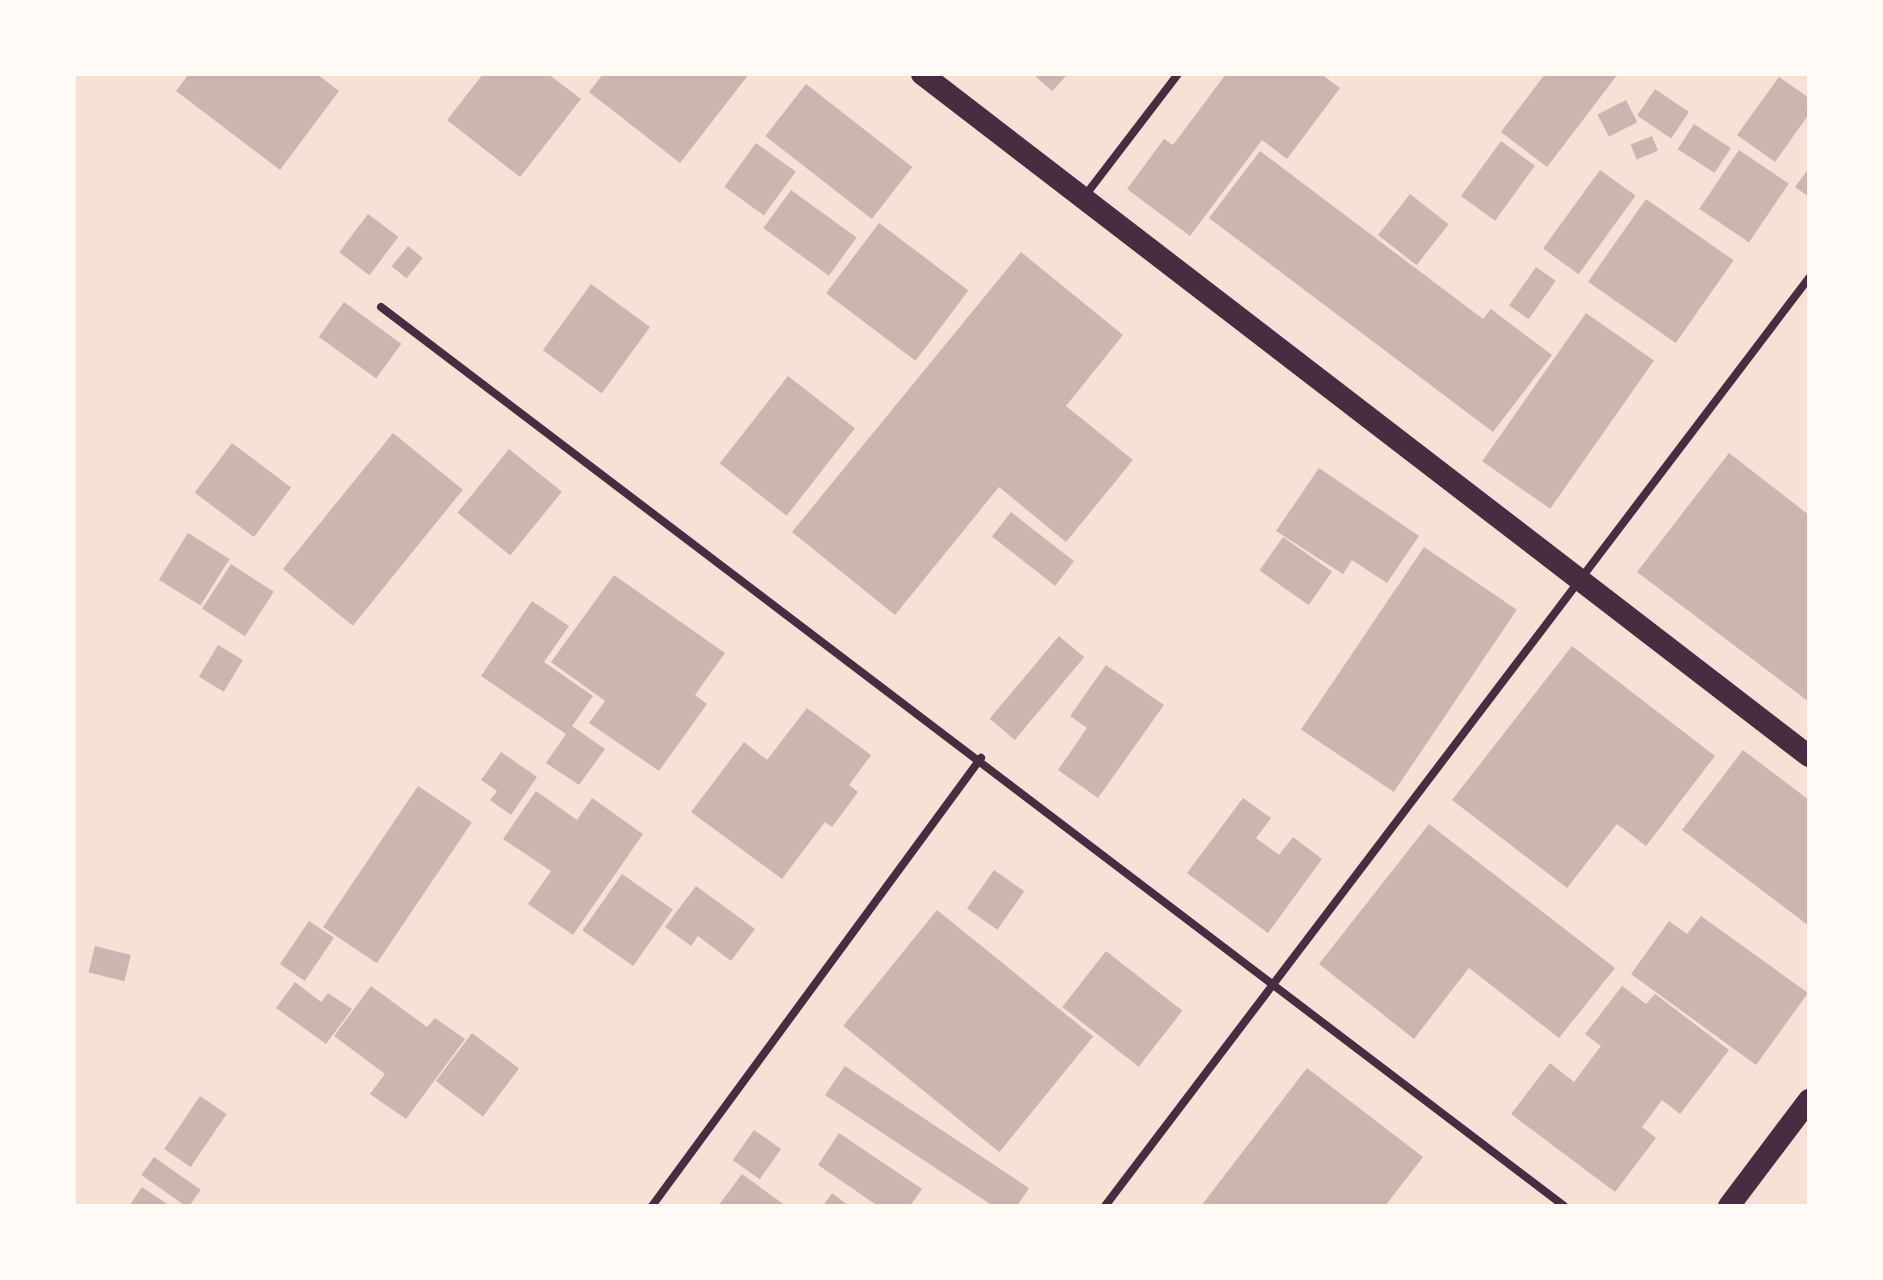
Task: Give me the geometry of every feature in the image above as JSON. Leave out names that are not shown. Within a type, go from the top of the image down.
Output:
[{"type":"highway","points":[[922,74],[1081,201],[1575,581],[1809,756]]},
{"type":"highway","points":[[1729,1206],[1809,1100]]},
{"type":"street","points":[[1081,201],[1178,74]]},
{"type":"street","points":[[1105,1206],[1575,581],[1809,278]]},
{"type":"street","points":[[381,307],[1277,981],[1564,1206]]},
{"type":"street","points":[[652,1206],[981,758]]},
{"type":"building","points":[[189,74],[317,74],[339,91],[280,170],[176,91]]},
{"type":"building","points":[[483,74],[548,74],[581,99],[520,177],[447,120]]},
{"type":"building","points":[[603,74],[749,74],[680,163],[589,92]]},
{"type":"building","points":[[1033,74],[1068,74],[1052,91]]},
{"type":"building","points":[[1226,74],[1321,74],[1340,88],[1287,159],[1262,140],[1190,236],[1127,189],[1164,139],[1173,145]]},
{"type":"building","points":[[1545,74],[1618,74],[1547,167],[1501,132]]},
{"type":"building","points":[[1779,77],[1809,98],[1809,114],[1775,162],[1737,135]]},
{"type":"building","points":[[806,84],[912,167],[872,219],[765,136]]},
{"type":"building","points":[[1655,89],[1689,112],[1671,138],[1637,116]]},
{"type":"building","points":[[1626,100],[1637,122],[1609,137],[1597,115]]},
{"type":"building","points":[[1694,124],[1731,148],[1715,173],[1678,149]]},
{"type":"building","points":[[1652,136],[1658,151],[1637,159],[1631,145]]},
{"type":"building","points":[[1501,141],[1535,166],[1495,221],[1461,196]]},
{"type":"building","points":[[756,143],[796,172],[764,215],[724,187]]},
{"type":"building","points":[[1739,150],[1789,184],[1749,242],[1699,209]]},
{"type":"building","points":[[1260,151],[1483,319],[1491,309],[1552,355],[1493,432],[1209,218]]},
{"type":"building","points":[[1809,168],[1809,197],[1795,187]]},
{"type":"building","points":[[1600,170],[1636,196],[1579,274],[1543,248]]},
{"type":"building","points":[[791,190],[857,238],[829,276],[763,228]]},
{"type":"building","points":[[1410,194],[1449,224],[1417,265],[1378,235]]},
{"type":"building","points":[[1646,199],[1734,260],[1676,343],[1588,282]]},
{"type":"building","points":[[368,214],[398,237],[369,275],[339,252]]},
{"type":"building","points":[[879,223],[968,290],[915,361],[826,293]]},
{"type":"building","points":[[408,246],[423,258],[406,278],[392,266]]},
{"type":"building","points":[[1021,252],[1123,335],[1066,406],[1133,460],[1066,542],[999,487],[895,615],[792,532]]},
{"type":"building","points":[[1536,267],[1556,281],[1529,319],[1509,306]]},
{"type":"building","points":[[591,284],[650,327],[602,393],[543,350]]},
{"type":"building","points":[[344,302],[401,344],[376,379],[319,337]]},
{"type":"building","points":[[1586,313],[1654,361],[1550,509],[1482,461]]},
{"type":"building","points":[[788,376],[855,428],[787,516],[720,463]]},
{"type":"building","points":[[393,433],[463,490],[353,626],[283,569]]},
{"type":"building","points":[[232,443],[291,488],[254,537],[195,493]]},
{"type":"building","points":[[509,449],[562,492],[510,556],[457,513]]},
{"type":"building","points":[[1729,453],[1809,515],[1809,702],[1637,572]]},
{"type":"building","points":[[1319,468],[1419,536],[1387,583],[1352,560],[1343,574],[1276,531]]},
{"type":"building","points":[[1011,512],[1074,561],[1055,586],[992,536]]},
{"type":"building","points":[[188,533],[230,559],[200,606],[159,580]]},
{"type":"building","points":[[1283,537],[1332,571],[1309,605],[1259,571]]},
{"type":"building","points":[[1424,547],[1517,610],[1394,792],[1301,729]]},
{"type":"building","points":[[231,564],[274,592],[245,636],[202,608]]},
{"type":"building","points":[[614,575],[725,653],[695,695],[707,704],[659,771],[589,723],[605,701],[551,662]]},
{"type":"building","points":[[532,601],[569,626],[544,662],[593,696],[572,726],[605,749],[579,785],[546,763],[566,734],[481,676]]},
{"type":"building","points":[[1059,636],[1084,657],[1015,740],[990,719]]},
{"type":"building","points":[[218,645],[243,660],[224,692],[199,677]]},
{"type":"building","points":[[1572,646],[1715,756],[1646,846],[1617,824],[1567,888],[1452,800]]},
{"type":"building","points":[[1106,665],[1164,705],[1098,798],[1058,770],[1087,728],[1070,716]]},
{"type":"building","points":[[807,708],[871,755],[849,785],[858,792],[832,827],[825,822],[782,879],[691,812],[744,742],[767,760]]},
{"type":"building","points":[[1743,750],[1809,800],[1809,926],[1682,830]]},
{"type":"building","points":[[501,752],[537,777],[511,815],[490,800],[497,791],[481,780]]},
{"type":"building","points":[[418,786],[472,822],[377,963],[323,927]]},
{"type":"building","points":[[536,791],[577,820],[592,798],[643,834],[573,935],[528,904],[551,871],[503,839]]},
{"type":"building","points":[[1243,798],[1271,818],[1256,838],[1279,855],[1293,837],[1322,859],[1268,933],[1187,873]]},
{"type":"building","points":[[1429,824],[1615,968],[1559,1038],[1469,968],[1414,1039],[1319,964]]},
{"type":"building","points":[[994,870],[1024,891],[997,930],[967,909]]},
{"type":"building","points":[[622,874],[673,910],[633,966],[582,931]]},
{"type":"building","points":[[696,886],[755,929],[731,961],[698,936],[691,946],[665,927]]},
{"type":"building","points":[[937,910],[1093,1036],[999,1152],[843,1026]]},
{"type":"building","points":[[1701,916],[1808,993],[1756,1065],[1631,974],[1669,921],[1687,934]]},
{"type":"building","points":[[309,921],[334,938],[305,981],[280,964]]},
{"type":"building","points":[[95,946],[131,955],[124,981],[88,972]]},
{"type":"building","points":[[1106,951],[1182,1011],[1139,1067],[1062,1007]]},
{"type":"building","points":[[295,982],[321,1002],[328,993],[352,1009],[326,1044],[276,1008]]},
{"type":"building","points":[[371,986],[427,1027],[435,1018],[465,1039],[406,1119],[370,1094],[385,1074],[334,1036]]},
{"type":"building","points":[[1622,986],[1646,1004],[1655,994],[1729,1050],[1680,1114],[1662,1100],[1642,1127],[1656,1138],[1615,1192],[1511,1114],[1550,1063],[1574,1082],[1601,1046],[1585,1034]]},
{"type":"building","points":[[472,1033],[519,1069],[483,1116],[436,1081]]},
{"type":"building","points":[[845,1066],[1029,1188],[1017,1206],[993,1206],[825,1095]]},
{"type":"building","points":[[1307,1068],[1423,1157],[1385,1206],[1201,1206]]},
{"type":"building","points":[[200,1096],[227,1114],[191,1167],[164,1149]]},
{"type":"building","points":[[754,1130],[781,1149],[760,1179],[733,1160]]},
{"type":"building","points":[[839,1133],[922,1189],[910,1206],[878,1206],[818,1165]]},
{"type":"building","points":[[154,1157],[201,1190],[189,1206],[186,1206],[141,1175]]},
{"type":"building","points":[[742,1174],[786,1206],[718,1206]]},
{"type":"building","points":[[142,1187],[170,1206],[129,1206]]},
{"type":"building","points":[[832,1193],[849,1206],[823,1206]]}]
